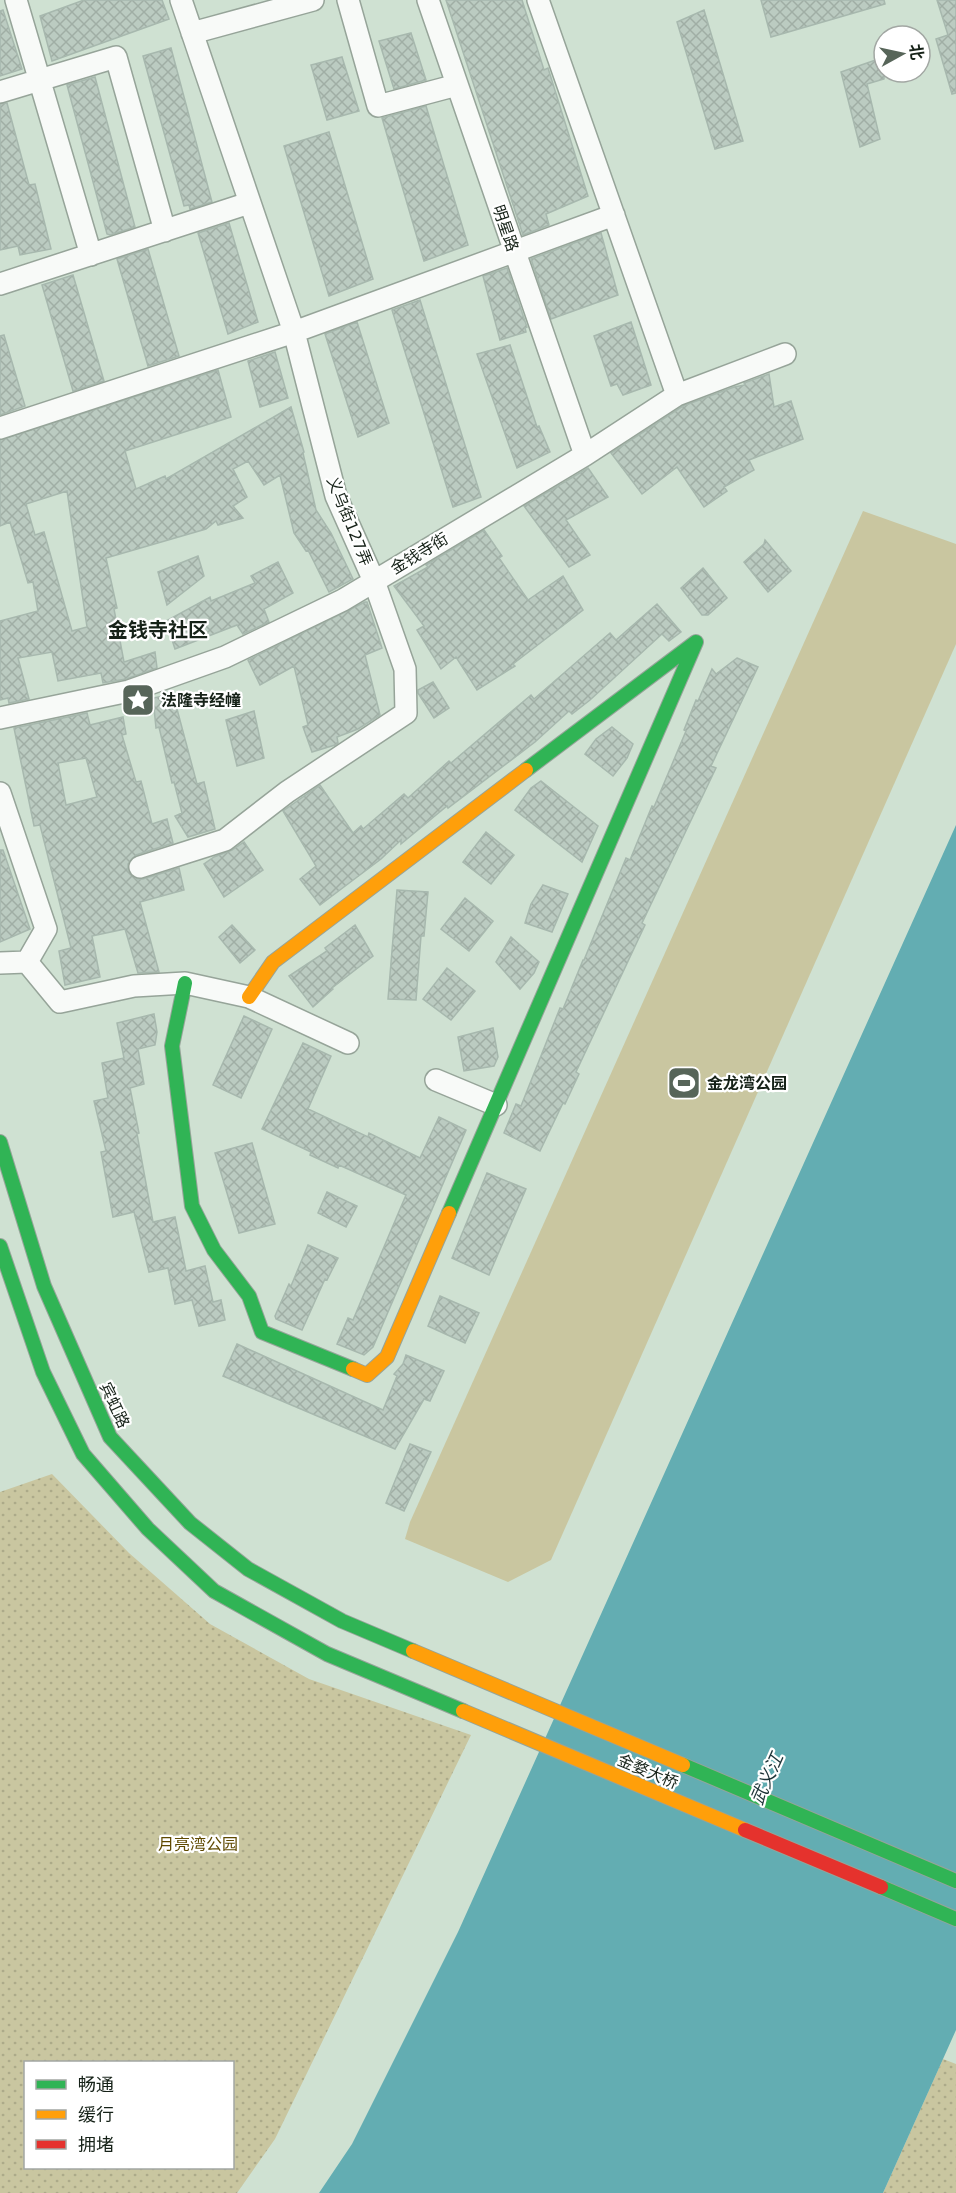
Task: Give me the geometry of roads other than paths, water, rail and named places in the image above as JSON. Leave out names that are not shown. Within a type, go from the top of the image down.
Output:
[{"type":"main road","points":[[185,983],[172,1046],[192,1206],[214,1250],[249,1296],[262,1332],[368,1374],[387,1357],[696,642],[273,962],[249,997]]},
{"type":"main road","name":"宾虹路","points":[[0,1142],[44,1286],[110,1437],[190,1523],[248,1569],[342,1621]]},
{"type":"main road","name":"金婺大桥","points":[[0,1246],[43,1372],[83,1454],[148,1529],[214,1591],[327,1654],[956,1919]]},
{"type":"main road","name":"金婺大桥","points":[[342,1621],[956,1881]]},
{"type":"street","points":[[16,0],[91,255]]},
{"type":"street","name":"义乌街127弄","points":[[140,867],[225,840],[286,792],[406,713],[405,669],[374,581],[336,496],[294,332],[180,0]]},
{"type":"street","points":[[192,33],[314,0]]},
{"type":"street","points":[[348,0],[378,106],[457,85]]},
{"type":"street","name":"明星路","points":[[428,0],[585,455]]},
{"type":"street","points":[[537,0],[677,395]]},
{"type":"street","points":[[0,92],[116,57],[165,231]]},
{"type":"street","points":[[0,284],[249,204]]},
{"type":"street","points":[[0,428],[294,332],[614,215]]},
{"type":"street","name":"金钱寺街","points":[[0,718],[129,691],[225,657],[343,600],[585,455],[677,395],[785,354]]},
{"type":"street","points":[[0,793],[46,929],[27,962]]},
{"type":"street","points":[[0,963],[27,962]]},
{"type":"street","points":[[27,962],[60,1002],[134,986],[185,983],[249,997],[348,1043]]},
{"type":"street","points":[[436,1080],[496,1105]]},
{"type":"water","name":"武义江","points":[[956,825],[956,2030],[883,2193],[319,2193],[352,2144],[458,1932]]},
{"type":"place","name":"法隆寺经幢","points":[[138,700]]},
{"type":"place","name":"金龙湾公园","points":[[684,1083]]},
{"type":"district","name":"金钱寺社区","points":[[158,630]]},
{"type":"park label","name":"月亮湾公园","points":[[198,1844]]}]
